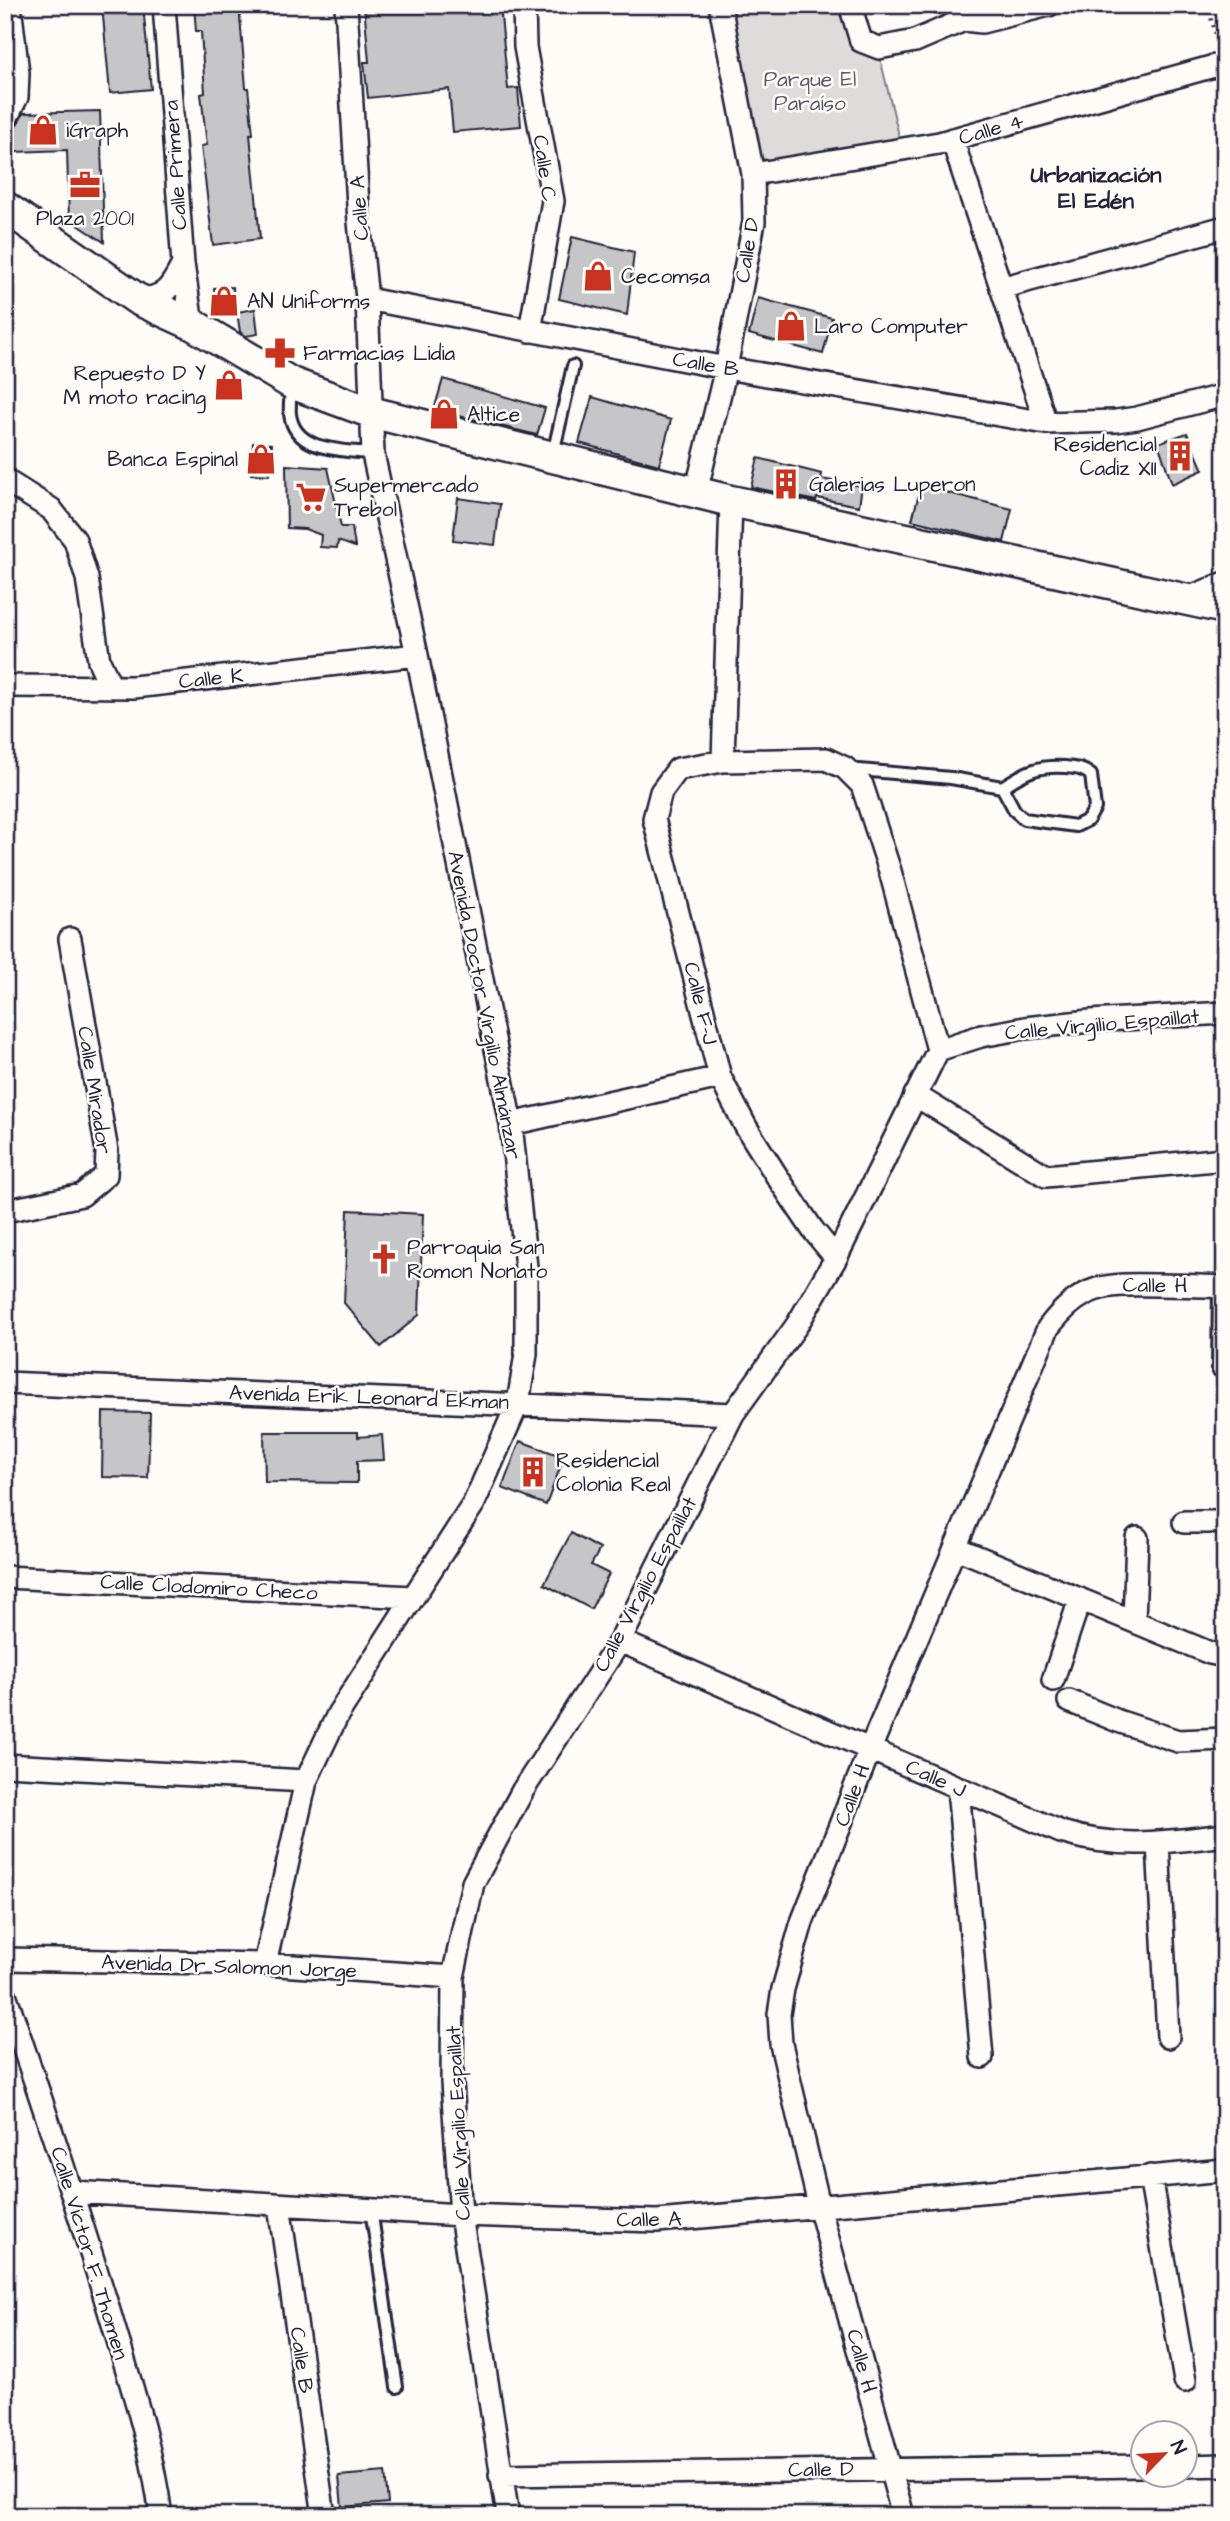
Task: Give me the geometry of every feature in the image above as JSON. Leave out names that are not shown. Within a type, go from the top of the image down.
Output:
[{"type":"main road","points":[[5,207],[137,299],[192,324],[291,383],[370,412],[732,501],[1225,608]]},
{"type":"street","points":[[5,121],[17,97],[10,5]]},
{"type":"street","name":"Calle Primera","points":[[164,5],[183,264],[192,324]]},
{"type":"street","name":"Calle A","points":[[346,5],[359,222],[367,299],[370,412]]},
{"type":"street","name":"Calle C","points":[[524,5],[525,47],[553,201],[530,331]]},
{"type":"street","name":"Calle D","points":[[696,492],[726,368],[754,222],[753,174],[720,5]]},
{"type":"street","points":[[850,5],[861,41],[879,48],[915,41],[958,13],[982,22],[1049,5]]},
{"type":"street","name":"Calle 4","points":[[753,174],[952,139],[1225,63]]},
{"type":"street","points":[[952,139],[1046,423]]},
{"type":"street","points":[[1001,288],[1225,227]]},
{"type":"street","points":[[137,299],[161,296],[183,264]]},
{"type":"street","name":"Calle B","points":[[367,299],[726,368],[1046,423],[1137,418],[1225,395]]},
{"type":"street","name":"Avenida Doctor Virgilio Almánzar","points":[[265,1964],[306,1781],[338,1714],[474,1503],[518,1403],[526,1354],[526,1267],[511,1124],[417,655],[373,454],[370,412]]},
{"type":"street","points":[[5,480],[51,509],[75,540],[88,578],[99,661],[111,687]]},
{"type":"street","points":[[723,761],[732,501]]},
{"type":"street","points":[[1185,599],[1225,583]]},
{"type":"street","name":"Calle K","points":[[5,686],[134,687],[417,655]]},
{"type":"street","name":"Calle F-J","points":[[836,1258],[813,1230],[778,1178],[746,1127],[720,1077],[654,819],[661,792],[678,769],[723,761],[827,759],[845,768]]},
{"type":"street","points":[[845,768],[862,785],[890,872],[938,1050]]},
{"type":"street","name":"Calle Mirador","points":[[5,1211],[82,1195],[106,1175],[107,1151],[71,939]]},
{"type":"street","name":"Calle Virgilio Espaillat","points":[[508,2516],[461,2215],[452,2082],[453,1977],[473,1883],[523,1790],[620,1641],[733,1414],[797,1325],[836,1258],[938,1050],[981,1036],[1025,1028],[1090,1021],[1225,1013]]},
{"type":"street","points":[[511,1124],[720,1077]]},
{"type":"street","points":[[915,1095],[1046,1176],[1225,1159]]},
{"type":"street","name":"Calle H","points":[[903,2516],[819,2205],[781,2044],[779,2014],[783,1989],[802,1922],[870,1749],[1048,1328],[1063,1308],[1089,1292],[1113,1284],[1222,1287]]},
{"type":"street","name":"Avenida Erik Leonard Ekman","points":[[5,1383],[733,1414]]},
{"type":"street","points":[[1184,1522],[1225,1522]]},
{"type":"street","points":[[1133,1621],[1137,1538]]},
{"type":"street","points":[[956,1548],[1210,1653],[1225,1656]]},
{"type":"street","name":"Calle Clodomiro Checo","points":[[5,1577],[413,1597]]},
{"type":"street","points":[[1053,1680],[1080,1599]]},
{"type":"street","name":"Calle J","points":[[620,1641],[1060,1832],[1090,1841],[1118,1844],[1158,1843],[1225,1835]]},
{"type":"street","points":[[1069,1701],[1178,1741],[1225,1739]]},
{"type":"street","points":[[5,1765],[306,1781]]},
{"type":"street","points":[[958,1788],[982,2057]]},
{"type":"street","points":[[1158,1843],[1168,2037]]},
{"type":"street","name":"Avenida Dr Salomon Jorge","points":[[5,1959],[265,1964],[453,1977]]},
{"type":"street","name":"Calle Víctor F. Thomen","points":[[5,1994],[73,2192],[152,2457],[161,2516]]},
{"type":"street","name":"Calle A","points":[[73,2192],[461,2215],[657,2221],[1225,2170]]},
{"type":"street","points":[[1150,2176],[1185,2381]]},
{"type":"street","name":"Calle B","points":[[279,2205],[324,2516]]},
{"type":"street","points":[[1198,2466],[1225,2465]]},
{"type":"street","name":"Calle D","points":[[500,2475],[1128,2466]]},
{"type":"lane","points":[[552,457],[573,366]]},
{"type":"lane","points":[[291,383],[290,415],[297,433],[310,444],[373,454]]},
{"type":"lane","points":[[845,768],[951,778],[1002,787],[1020,775],[1045,766],[1083,769],[1091,775],[1096,808],[1088,820],[1076,826],[1024,819],[1015,811],[1002,787]]},
{"type":"lane","points":[[1218,1370],[1222,1287]]},
{"type":"lane","points":[[371,2209],[397,2388]]},
{"type":"path","points":[[1207,5],[1225,63]]},
{"type":"green space","name":"Parque El Paraíso","points":[[731,5],[843,5],[879,54],[900,140],[774,163],[763,159],[755,151]]},
{"type":"building","points":[[102,5],[143,5],[151,89],[110,93]]},
{"type":"building","points":[[194,5],[239,5],[253,134],[250,134],[260,239],[213,245],[201,146],[207,145],[201,94],[205,93],[201,31],[196,31]]},
{"type":"building","points":[[364,5],[500,5],[508,89],[518,88],[521,126],[453,132],[449,89],[368,98],[364,62],[369,62]]},
{"type":"building","name":"Plaza 2001","points":[[100,111],[104,242],[69,219],[67,150],[14,152],[13,131],[24,113]]},
{"type":"building","name":"Cecomsa","points":[[572,237],[634,252],[627,315],[559,299]]},
{"type":"building","name":"AN Uniforms","points":[[233,287],[235,313],[216,314],[214,288]]},
{"type":"building","name":"Laro Computer","points":[[758,298],[832,318],[823,354],[749,334]]},
{"type":"building","points":[[255,309],[258,334],[246,336],[240,332],[237,312]]},
{"type":"building","points":[[443,379],[545,408],[537,435],[434,410]]},
{"type":"building","points":[[592,397],[671,420],[659,465],[579,443]]},
{"type":"building","name":"Residencial Cadiz XII","points":[[1187,433],[1203,470],[1172,484],[1158,443]]},
{"type":"building","name":"Banca Espinal","points":[[253,443],[272,444],[269,475],[251,474]]},
{"type":"building","name":"Galerias Luperon","points":[[758,458],[822,474],[821,479],[862,486],[859,506],[817,498],[816,501],[751,487]]},
{"type":"building","name":"Supermercado Trebol","points":[[286,465],[328,468],[341,527],[352,527],[355,547],[338,541],[337,548],[320,547],[321,535],[305,529],[287,528]]},
{"type":"building","points":[[921,486],[1012,509],[1004,542],[912,520]]},
{"type":"building","points":[[458,498],[500,504],[495,545],[453,540]]},
{"type":"building","name":"Parroquia San Romon Nonato","points":[[348,1210],[423,1214],[419,1315],[381,1347],[344,1303]]},
{"type":"building","points":[[103,1412],[150,1413],[148,1478],[102,1477]]},
{"type":"building","points":[[264,1432],[358,1432],[358,1437],[382,1435],[384,1460],[357,1461],[357,1483],[265,1482]]},
{"type":"building","name":"Residencial Colonia Real","points":[[520,1441],[564,1457],[546,1505],[502,1488]]},
{"type":"building","points":[[571,1533],[600,1549],[591,1565],[609,1574],[591,1609],[544,1584]]},
{"type":"building","points":[[385,2472],[388,2503],[342,2507],[339,2476]]},
{"type":"place","name":"iGraph","points":[[43,130]]},
{"type":"place","name":"Plaza 2001","points":[[85,185]]},
{"type":"place","name":"Cecomsa","points":[[598,276]]},
{"type":"place","name":"AN Uniforms","points":[[224,301]]},
{"type":"place","name":"Laro Computer","points":[[791,326]]},
{"type":"place","name":"Farmacias Lidia","points":[[280,353]]},
{"type":"place","name":"Repuesto D Y M moto racing","points":[[229,385]]},
{"type":"place","name":"Altice","points":[[444,414]]},
{"type":"place","name":"Residencial Cadiz XII","points":[[1180,456]]},
{"type":"place","name":"Banca Espinal","points":[[261,459]]},
{"type":"place","name":"Galerias Luperon","points":[[786,484]]},
{"type":"place","name":"Supermercado Trebol","points":[[311,497]]},
{"type":"place","name":"Parroquia San Romon Nonato","points":[[384,1259]]},
{"type":"place","name":"Residencial Colonia Real","points":[[533,1472]]},
{"type":"district","name":"Urbanización El Edén","points":[[1096,187]]}]
